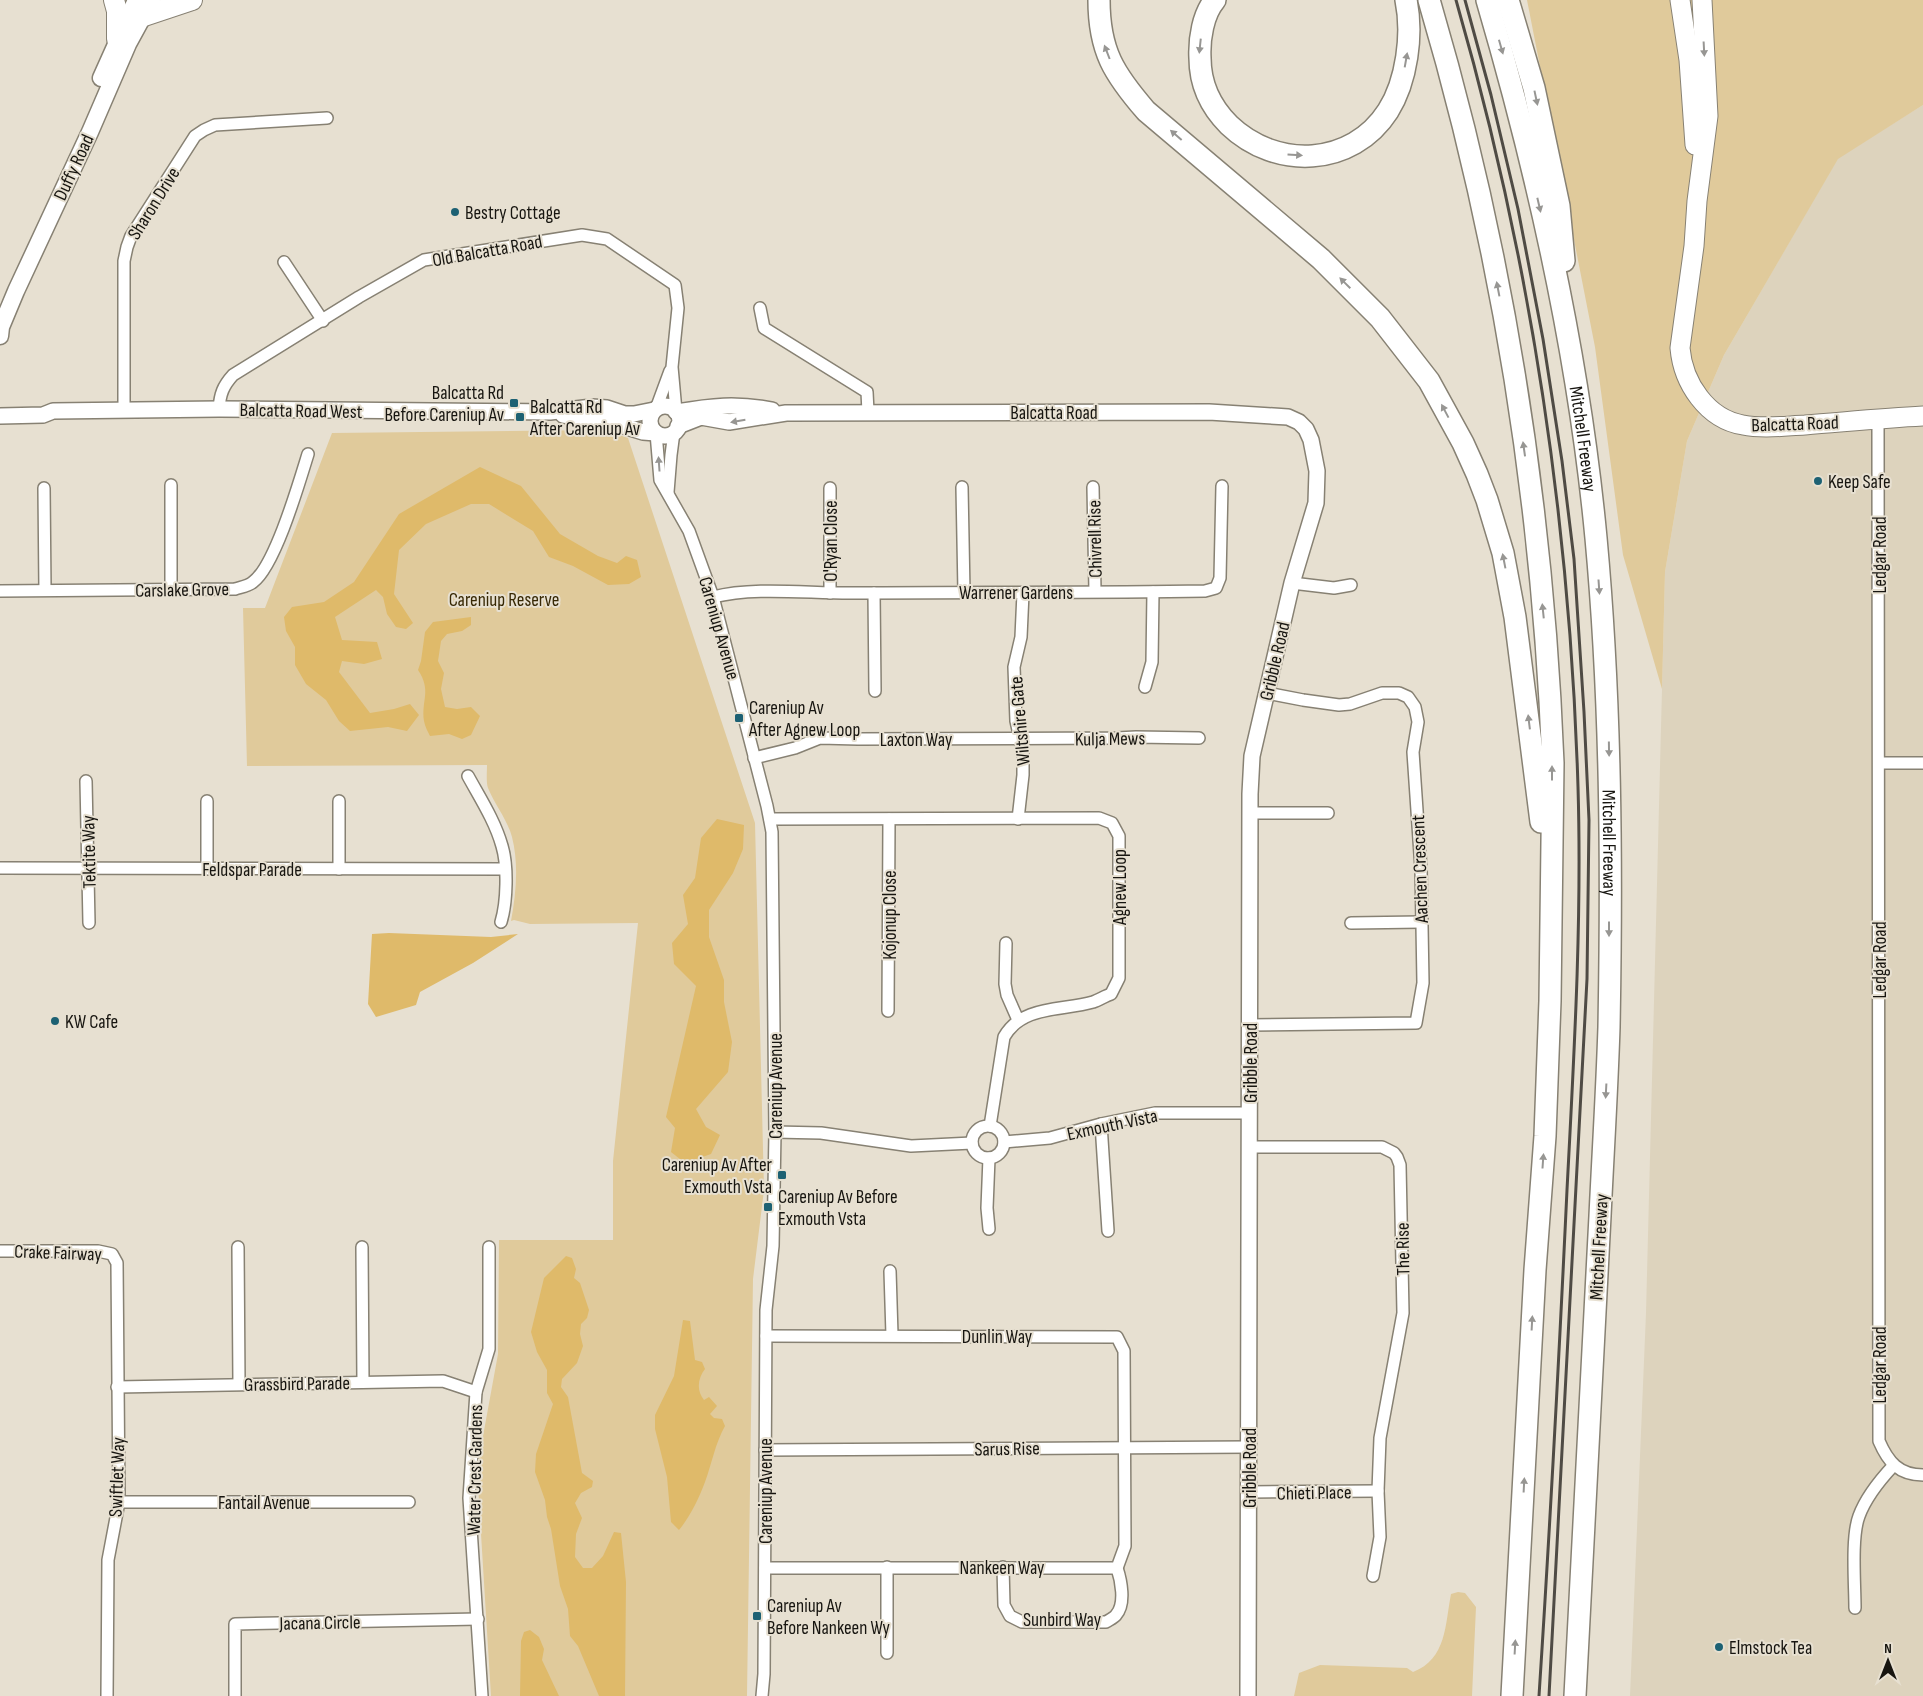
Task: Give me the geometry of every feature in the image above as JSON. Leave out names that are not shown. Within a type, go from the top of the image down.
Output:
[{"type":"highway","points":[[114,0],[117,11],[117,39]]},
{"type":"highway","points":[[144,5],[192,0]]},
{"type":"highway","points":[[1086,0],[1099,9],[1105,48],[1123,84],[1146,111],[1321,259],[1380,318],[1429,381],[1463,443],[1487,500],[1503,553],[1515,617],[1551,909]]},
{"type":"highway","points":[[1215,0],[1209,11],[1199,48],[1202,80],[1213,107],[1236,132],[1250,141],[1275,152],[1301,156],[1318,156],[1335,152],[1356,142],[1378,124],[1389,110],[1402,80],[1407,51],[1409,37],[1406,0]]},
{"type":"highway","points":[[1429,0],[1458,106],[1494,267],[1509,348],[1531,500],[1545,631],[1551,724],[1550,1001],[1545,1136],[1535,1270],[1512,1696]]},
{"type":"highway","name":"Mitchell Freeway","points":[[1487,0],[1510,78],[1530,163],[1552,261],[1573,369],[1586,452],[1596,538],[1610,745],[1609,1029],[1574,1696]]},
{"type":"highway","points":[[1508,0],[1534,88],[1559,206],[1573,369]]},
{"type":"main road","name":"Balcatta Road","points":[[1680,0],[1689,60],[1693,107],[1697,201]]},
{"type":"main road","name":"Balcatta Road","points":[[1702,0],[1708,116],[1697,201],[1694,246],[1680,348],[1681,361],[1687,380],[1703,403],[1722,418],[1742,425],[1766,427],[1923,416]]},
{"type":"main road","name":"Duffy Road","points":[[0,312],[68,161],[117,39],[144,5]]},
{"type":"main road","name":"Duffy Road","points":[[0,336],[1,327],[16,291],[90,132],[144,5]]},
{"type":"street","name":"Sharon Drive","points":[[124,410],[124,261],[127,247],[131,236],[195,136],[215,125],[327,118]]},
{"type":"street","name":"Old Balcatta Road","points":[[219,409],[220,395],[224,386],[233,375],[424,260],[582,235],[607,239],[675,285],[678,308],[672,367]]},
{"type":"street","points":[[284,262],[323,321]]},
{"type":"street","points":[[760,308],[764,328],[867,392],[868,412]]},
{"type":"street","points":[[672,367],[655,410],[650,417],[650,423],[656,433],[664,436],[676,420]]},
{"type":"street","points":[[668,492],[676,420],[672,367]]},
{"type":"street","name":"Balcatta Road West","points":[[0,404],[42,408],[53,411],[219,409],[550,412],[592,407],[634,414],[655,410]]},
{"type":"street","points":[[655,410],[666,406],[676,420]]},
{"type":"street","name":"Balcatta Road West","points":[[0,416],[44,415],[53,411]]},
{"type":"street","name":"Balcatta Road West","points":[[550,412],[573,418],[610,422],[643,432],[656,433]]},
{"type":"street","name":"Balcatta Road","points":[[676,420],[701,417],[729,422],[786,413],[1199,412],[1288,417],[1299,422],[1306,429],[1311,440]]},
{"type":"street","name":"Ledgar Road","points":[[1878,418],[1879,1441],[1885,1455],[1893,1466]]},
{"type":"street","name":"Careniup Avenue","points":[[656,433],[660,480],[690,531],[713,597],[770,819],[772,846],[775,1132],[774,1230],[766,1310],[764,1674],[762,1696]]},
{"type":"street","name":"Gribble Road","points":[[1248,1696],[1250,812],[1252,756],[1292,583],[1316,503],[1317,471],[1311,440]]},
{"type":"street","name":"Carslake Grove","points":[[0,591],[235,589],[253,583],[266,567],[285,524],[308,454]]},
{"type":"street","points":[[171,485],[171,589]]},
{"type":"street","name":"Warrener Gardens","points":[[713,597],[730,592],[1205,591],[1216,588],[1220,578],[1222,486]]},
{"type":"street","points":[[962,487],[964,592]]},
{"type":"street","name":"Chivrell Rise","points":[[1093,487],[1095,591]]},
{"type":"street","points":[[44,488],[45,590]]},
{"type":"street","name":"O'Ryan Close","points":[[830,488],[830,593]]},
{"type":"street","points":[[1292,583],[1334,588],[1351,585]]},
{"type":"street","name":"Wiltshire Gate","points":[[1018,819],[1024,752],[1016,721],[1014,667],[1021,637],[1023,592]]},
{"type":"street","points":[[1145,687],[1152,662],[1153,592]]},
{"type":"street","points":[[874,593],[875,691]]},
{"type":"street","name":"Aachen Crescent","points":[[1250,1025],[1416,1023],[1423,984],[1421,869],[1414,752],[1418,714],[1412,701],[1399,693],[1382,693],[1350,704],[1330,704],[1267,693]]},
{"type":"street","name":"Kulja Mews","points":[[1021,739],[1136,736],[1199,738]]},
{"type":"street","name":"Laxton Way","points":[[754,758],[794,748],[820,738],[1021,739]]},
{"type":"street","points":[[1879,764],[1923,763]]},
{"type":"street","points":[[468,776],[503,846],[505,909],[501,922]]},
{"type":"street","name":"Tektite Way","points":[[86,781],[89,923]]},
{"type":"street","points":[[207,801],[207,869]]},
{"type":"street","points":[[339,801],[340,869]]},
{"type":"street","points":[[1250,812],[1328,812]]},
{"type":"street","name":"Agnew Loop","points":[[770,819],[1099,818],[1112,823],[1119,836],[1119,978],[1111,994],[1093,1002],[1057,1007],[1018,1020]]},
{"type":"street","name":"Kojonup Close","points":[[888,1011],[889,819]]},
{"type":"street","name":"Feldspar Parade","points":[[0,868],[505,869]]},
{"type":"street","points":[[1351,923],[1421,922]]},
{"type":"street","points":[[990,1126],[1004,1038],[1010,1026],[1018,1020],[1006,994],[1006,943]]},
{"type":"street","name":"Exmouth Vista","points":[[1004,1142],[1050,1138],[1102,1124],[1155,1113],[1250,1113]]},
{"type":"street","points":[[1102,1124],[1108,1231]]},
{"type":"street","points":[[990,1126],[1000,1131],[1004,1142],[1002,1152],[994,1158],[977,1154],[972,1143],[975,1133],[984,1127],[990,1126]]},
{"type":"street","points":[[775,1132],[821,1133],[911,1146],[972,1143]]},
{"type":"street","name":"The Rise","points":[[1250,1147],[1376,1146],[1388,1149],[1398,1157],[1402,1204],[1403,1313],[1380,1438],[1378,1491]]},
{"type":"street","points":[[989,1158],[987,1208],[989,1228]]},
{"type":"street","points":[[238,1247],[239,1384]]},
{"type":"street","points":[[362,1247],[363,1382]]},
{"type":"street","name":"Water Crest Gardens","points":[[482,1696],[469,1498],[476,1392],[489,1349],[489,1247]]},
{"type":"street","name":"Crake Fairway","points":[[0,1251],[98,1251],[115,1257]]},
{"type":"street","name":"Swiftlet Way","points":[[107,1696],[108,1560],[118,1502],[118,1268],[115,1257]]},
{"type":"street","points":[[890,1271],[892,1335]]},
{"type":"street","name":"Dunlin Way","points":[[766,1336],[1118,1337],[1124,1351],[1125,1447]]},
{"type":"street","name":"Grassbird Parade","points":[[117,1387],[443,1381],[476,1392]]},
{"type":"street","points":[[1118,1568],[1125,1546],[1125,1447]]},
{"type":"street","name":"Sarus Rise","points":[[765,1450],[1249,1447]]},
{"type":"street","points":[[1855,1608],[1855,1534],[1858,1518],[1864,1503],[1893,1466],[1904,1472],[1923,1475]]},
{"type":"street","points":[[1373,1576],[1380,1537],[1378,1491]]},
{"type":"street","name":"Chieti Place","points":[[1249,1492],[1378,1491]]},
{"type":"street","name":"Fantail Avenue","points":[[118,1502],[409,1502]]},
{"type":"street","points":[[887,1567],[887,1653]]},
{"type":"street","name":"Sunbird Way","points":[[1003,1567],[1004,1605],[1010,1616],[1022,1622],[1106,1622],[1116,1615],[1121,1604],[1118,1568]]},
{"type":"street","name":"Nankeen Way","points":[[765,1568],[1118,1568]]},
{"type":"street","name":"Jacana Circle","points":[[235,1696],[235,1624],[478,1619]]},
{"type":"shaded area","points":[[1923,105],[1923,1696],[1630,1696],[1646,1313],[1665,572],[1687,441],[1724,355],[1838,158]]},
{"type":"shaded area","points":[[480,467],[521,486],[560,534],[598,556],[617,563],[626,556],[637,560],[641,577],[629,584],[608,585],[573,566],[549,557],[533,531],[489,504],[471,504],[426,524],[399,550],[394,594],[413,623],[406,629],[396,627],[387,614],[383,597],[376,590],[335,617],[342,640],[377,642],[382,659],[364,664],[342,661],[339,672],[370,713],[410,704],[419,715],[407,731],[388,727],[350,731],[339,721],[326,700],[306,684],[295,665],[295,647],[286,631],[284,617],[292,607],[324,602],[354,582],[399,514]]},
{"type":"shaded area","points":[[471,617],[471,625],[462,631],[447,634],[441,641],[438,661],[444,673],[441,689],[445,707],[457,709],[471,707],[480,716],[471,735],[462,739],[449,734],[430,736],[423,714],[424,684],[418,670],[425,632],[433,622]]},
{"type":"shaded area","points":[[717,819],[744,825],[743,849],[733,873],[709,910],[709,937],[724,980],[724,1002],[732,1042],[728,1072],[696,1109],[706,1127],[720,1135],[711,1154],[685,1163],[671,1152],[675,1128],[666,1117],[696,986],[674,964],[672,943],[688,924],[683,895],[695,878],[701,838]]},
{"type":"shaded area","points":[[372,934],[491,937],[518,934],[473,963],[420,992],[416,1005],[376,1017],[368,1004]]},
{"type":"shaded area","points":[[566,1256],[572,1258],[576,1269],[574,1278],[580,1283],[589,1310],[587,1318],[581,1324],[580,1334],[583,1346],[577,1363],[562,1379],[561,1387],[568,1397],[582,1473],[593,1481],[592,1487],[581,1493],[575,1503],[582,1518],[576,1534],[575,1557],[583,1568],[592,1568],[603,1556],[614,1532],[621,1533],[626,1582],[625,1696],[599,1696],[578,1646],[570,1636],[568,1609],[560,1586],[545,1500],[535,1472],[536,1454],[553,1404],[547,1393],[547,1370],[537,1352],[531,1332],[544,1278]]},
{"type":"shaded area","points":[[683,1320],[690,1321],[695,1360],[702,1362],[705,1369],[699,1380],[701,1396],[704,1400],[709,1397],[717,1406],[710,1414],[714,1418],[722,1419],[725,1426],[700,1494],[679,1530],[671,1522],[667,1477],[655,1429],[655,1415],[674,1376]]},
{"type":"shaded area","points":[[530,1630],[539,1637],[544,1649],[542,1660],[559,1696],[520,1696],[521,1641],[524,1632]]},
{"type":"green space","points":[[1527,0],[1923,0],[1923,105],[1838,159],[1724,355],[1687,441],[1665,572],[1662,689],[1623,555],[1595,347]]},
{"type":"green space","name":"Careniup Reserve","points":[[606,430],[628,438],[755,823],[764,1190],[753,1279],[747,1696],[491,1696],[477,1469],[498,1354],[499,1240],[613,1240],[613,1161],[638,923],[530,924],[511,921],[516,879],[516,858],[512,837],[507,824],[488,788],[487,765],[247,766],[243,608],[265,608],[332,433]]},
{"type":"green space","points":[[1465,1593],[1476,1607],[1472,1696],[1294,1696],[1299,1673],[1320,1665],[1407,1668],[1413,1672],[1424,1666],[1438,1650],[1445,1628],[1451,1594]]},
{"type":"railway","points":[[1456,0],[1482,96],[1505,194],[1525,291],[1542,390],[1566,588],[1578,787],[1579,888],[1577,988],[1558,1380],[1539,1696]]},
{"type":"railway","points":[[1465,0],[1491,95],[1518,209],[1543,339],[1562,461],[1574,559],[1584,712],[1589,820],[1587,979],[1549,1696]]},
{"type":"place","name":"Bestry Cottage","points":[[455,212]]},
{"type":"place","name":"Balcatta Rd Before Careniup Av","points":[[514,403]]},
{"type":"place","name":"Balcatta Rd After Careniup Av","points":[[520,417]]},
{"type":"place","name":"Keep Safe","points":[[1818,481]]},
{"type":"place","name":"Careniup Av After Agnew Loop","points":[[739,718]]},
{"type":"place","name":"KW Cafe","points":[[55,1021]]},
{"type":"place","name":"Careniup Av After Exmouth Vsta","points":[[782,1175]]},
{"type":"place","name":"Careniup Av Before Exmouth Vsta","points":[[768,1207]]},
{"type":"place","name":"Careniup Av Before Nankeen Wy","points":[[757,1616]]},
{"type":"place","name":"Elmstock Tea","points":[[1719,1647]]}]
